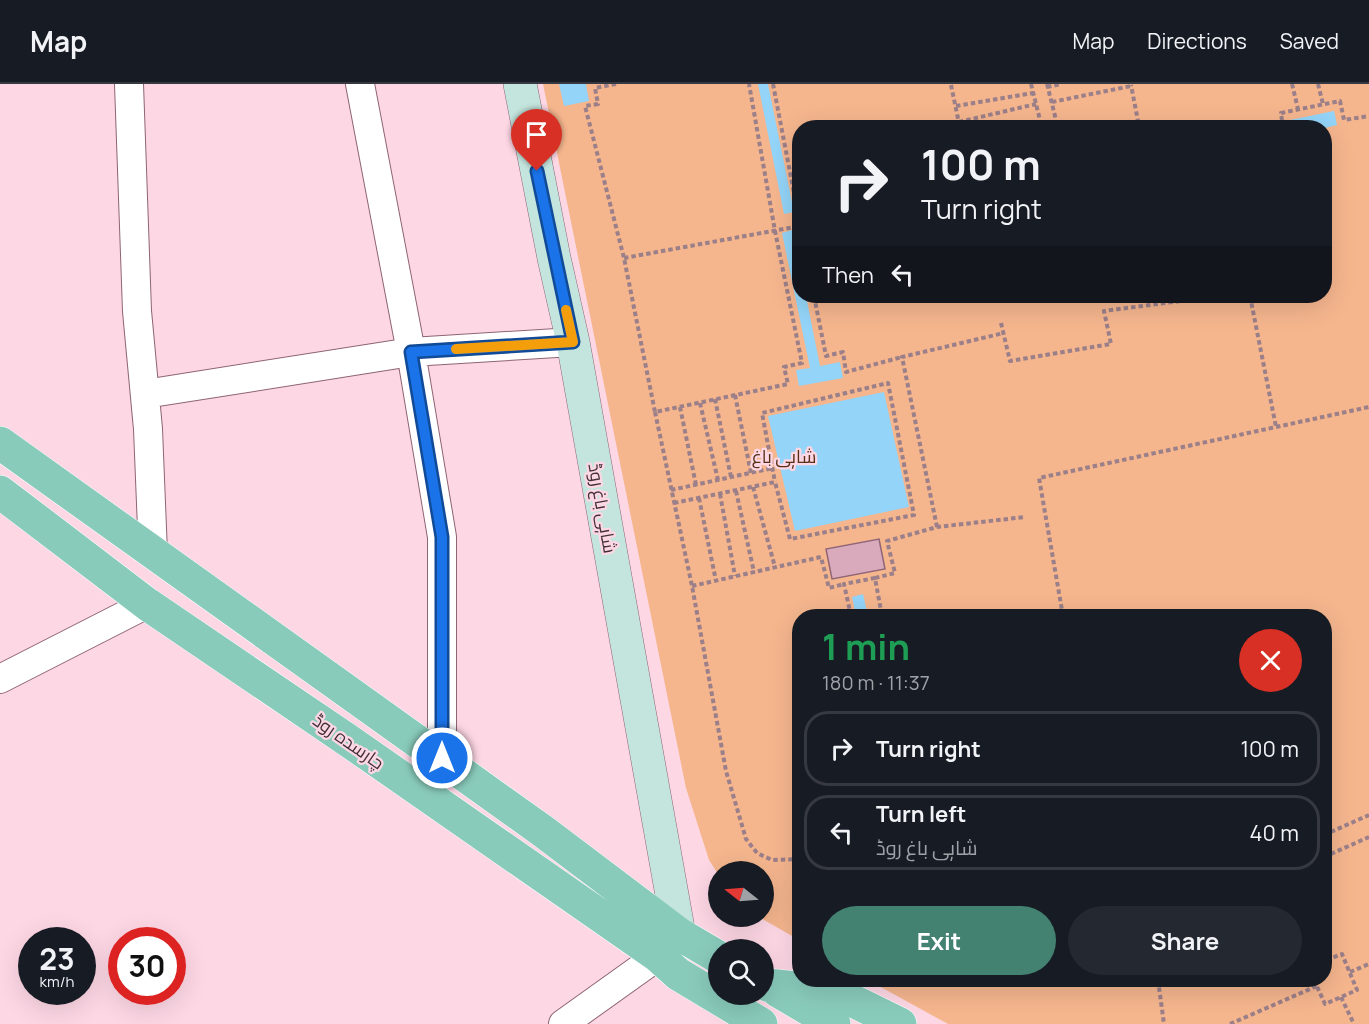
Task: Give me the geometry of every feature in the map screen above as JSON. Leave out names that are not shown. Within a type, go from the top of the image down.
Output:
[{"type":"main road","name":"چارسدہ روڈ","points":[[0,443],[544,832],[672,955],[708,957]]},
{"type":"main road","name":"چارسدہ روڈ","points":[[0,492],[147,604],[672,955],[758,1023]]},
{"type":"main road","points":[[774,985],[835,992],[900,1024]]},
{"type":"main road","points":[[774,989],[834,1024]]},
{"type":"street","points":[[129,84],[136,311],[145,394],[153,553]]},
{"type":"street","points":[[360,84],[411,352],[442,537],[442,758]]},
{"type":"street","name":"شاہی باغ روڈ","points":[[520,84],[573,342],[672,955]]},
{"type":"street","points":[[145,394],[411,352],[573,342]]},
{"type":"street","points":[[0,680],[147,604]]},
{"type":"street","points":[[562,1024],[672,955]]},
{"type":"path","points":[[616,84],[595,86],[598,104],[585,106],[624,258],[692,586],[726,771],[746,839],[757,854],[772,860],[792,859]]},
{"type":"path","points":[[655,412],[788,384],[784,367],[802,363],[775,231],[749,84]]},
{"type":"path","points":[[773,84],[792,183]]},
{"type":"path","points":[[953,84],[959,120]]},
{"type":"path","points":[[1031,84],[1040,120]]},
{"type":"path","points":[[1056,120],[1047,85],[1061,84]]},
{"type":"path","points":[[1292,84],[1298,109]]},
{"type":"path","points":[[1318,84],[1323,104]]},
{"type":"path","points":[[1052,102],[1131,85],[1138,120]]},
{"type":"path","points":[[956,106],[1033,93]]},
{"type":"path","points":[[1282,120],[1281,113],[1340,101],[1344,120],[1369,116]]},
{"type":"path","points":[[968,120],[1036,104]]},
{"type":"path","points":[[624,258],[792,227]]},
{"type":"path","points":[[815,303],[826,356],[843,352],[846,372],[1004,333]]},
{"type":"path","points":[[1001,323],[1010,361],[1111,344],[1104,311],[1165,303]]},
{"type":"path","points":[[1251,303],[1276,427]]},
{"type":"path","points":[[902,357],[937,527]]},
{"type":"path","points":[[888,383],[914,515],[790,539],[776,482],[762,413],[888,383]]},
{"type":"path","points":[[735,395],[751,473]]},
{"type":"path","points":[[716,399],[731,477]]},
{"type":"path","points":[[700,403],[718,480]]},
{"type":"path","points":[[680,407],[696,485]]},
{"type":"path","points":[[1062,609],[1039,478],[1369,407]]},
{"type":"path","points":[[671,490],[773,468]]},
{"type":"path","points":[[674,503],[776,482]]},
{"type":"path","points":[[753,487],[775,568]]},
{"type":"path","points":[[736,490],[754,572]]},
{"type":"path","points":[[720,494],[735,576]]},
{"type":"path","points":[[699,498],[716,581]]},
{"type":"path","points":[[692,586],[821,557],[829,588],[895,573],[887,541],[937,527],[1025,517]]},
{"type":"path","points":[[874,578],[881,609]]},
{"type":"path","points":[[844,584],[849,609]]},
{"type":"path","points":[[1332,831],[1369,815]]},
{"type":"path","points":[[1332,853],[1369,837]]},
{"type":"path","points":[[1317,987],[1325,1004],[1357,990],[1342,954],[1332,958]]},
{"type":"path","points":[[1350,972],[1369,964]]},
{"type":"path","points":[[1159,987],[1164,1024]]},
{"type":"path","points":[[1230,1024],[1315,987]]},
{"type":"path","points":[[1341,997],[1354,1024]]},
{"type":"green space","name":"شاہی باغ","points":[[543,84],[1369,84],[1369,1024],[948,1024],[881,987],[1332,987],[1332,609],[792,609],[792,936],[774,926],[774,861],[710,861],[686,788]]},
{"type":"water","points":[[559,84],[586,84],[589,101],[564,106]]},
{"type":"water","points":[[758,84],[768,84],[792,202],[792,212],[784,214]]},
{"type":"water","points":[[1334,111],[1337,125],[1332,126],[1332,120],[1290,120]]},
{"type":"water","points":[[792,230],[792,281],[782,233]]},
{"type":"water","points":[[797,303],[807,303],[820,366],[840,362],[843,378],[799,386],[796,370],[810,368]]},
{"type":"water","points":[[884,392],[909,507],[795,531],[768,416]]},
{"type":"water","points":[[863,594],[866,609],[855,609],[852,597]]},
{"type":"building","points":[[879,539],[885,569],[832,579],[826,549]]},
{"type":"slow traffic","points":[[456,349],[573,342],[566,310]]},
{"type":"route","points":[[442,758],[442,537],[411,352],[573,342],[537,171]]}]
